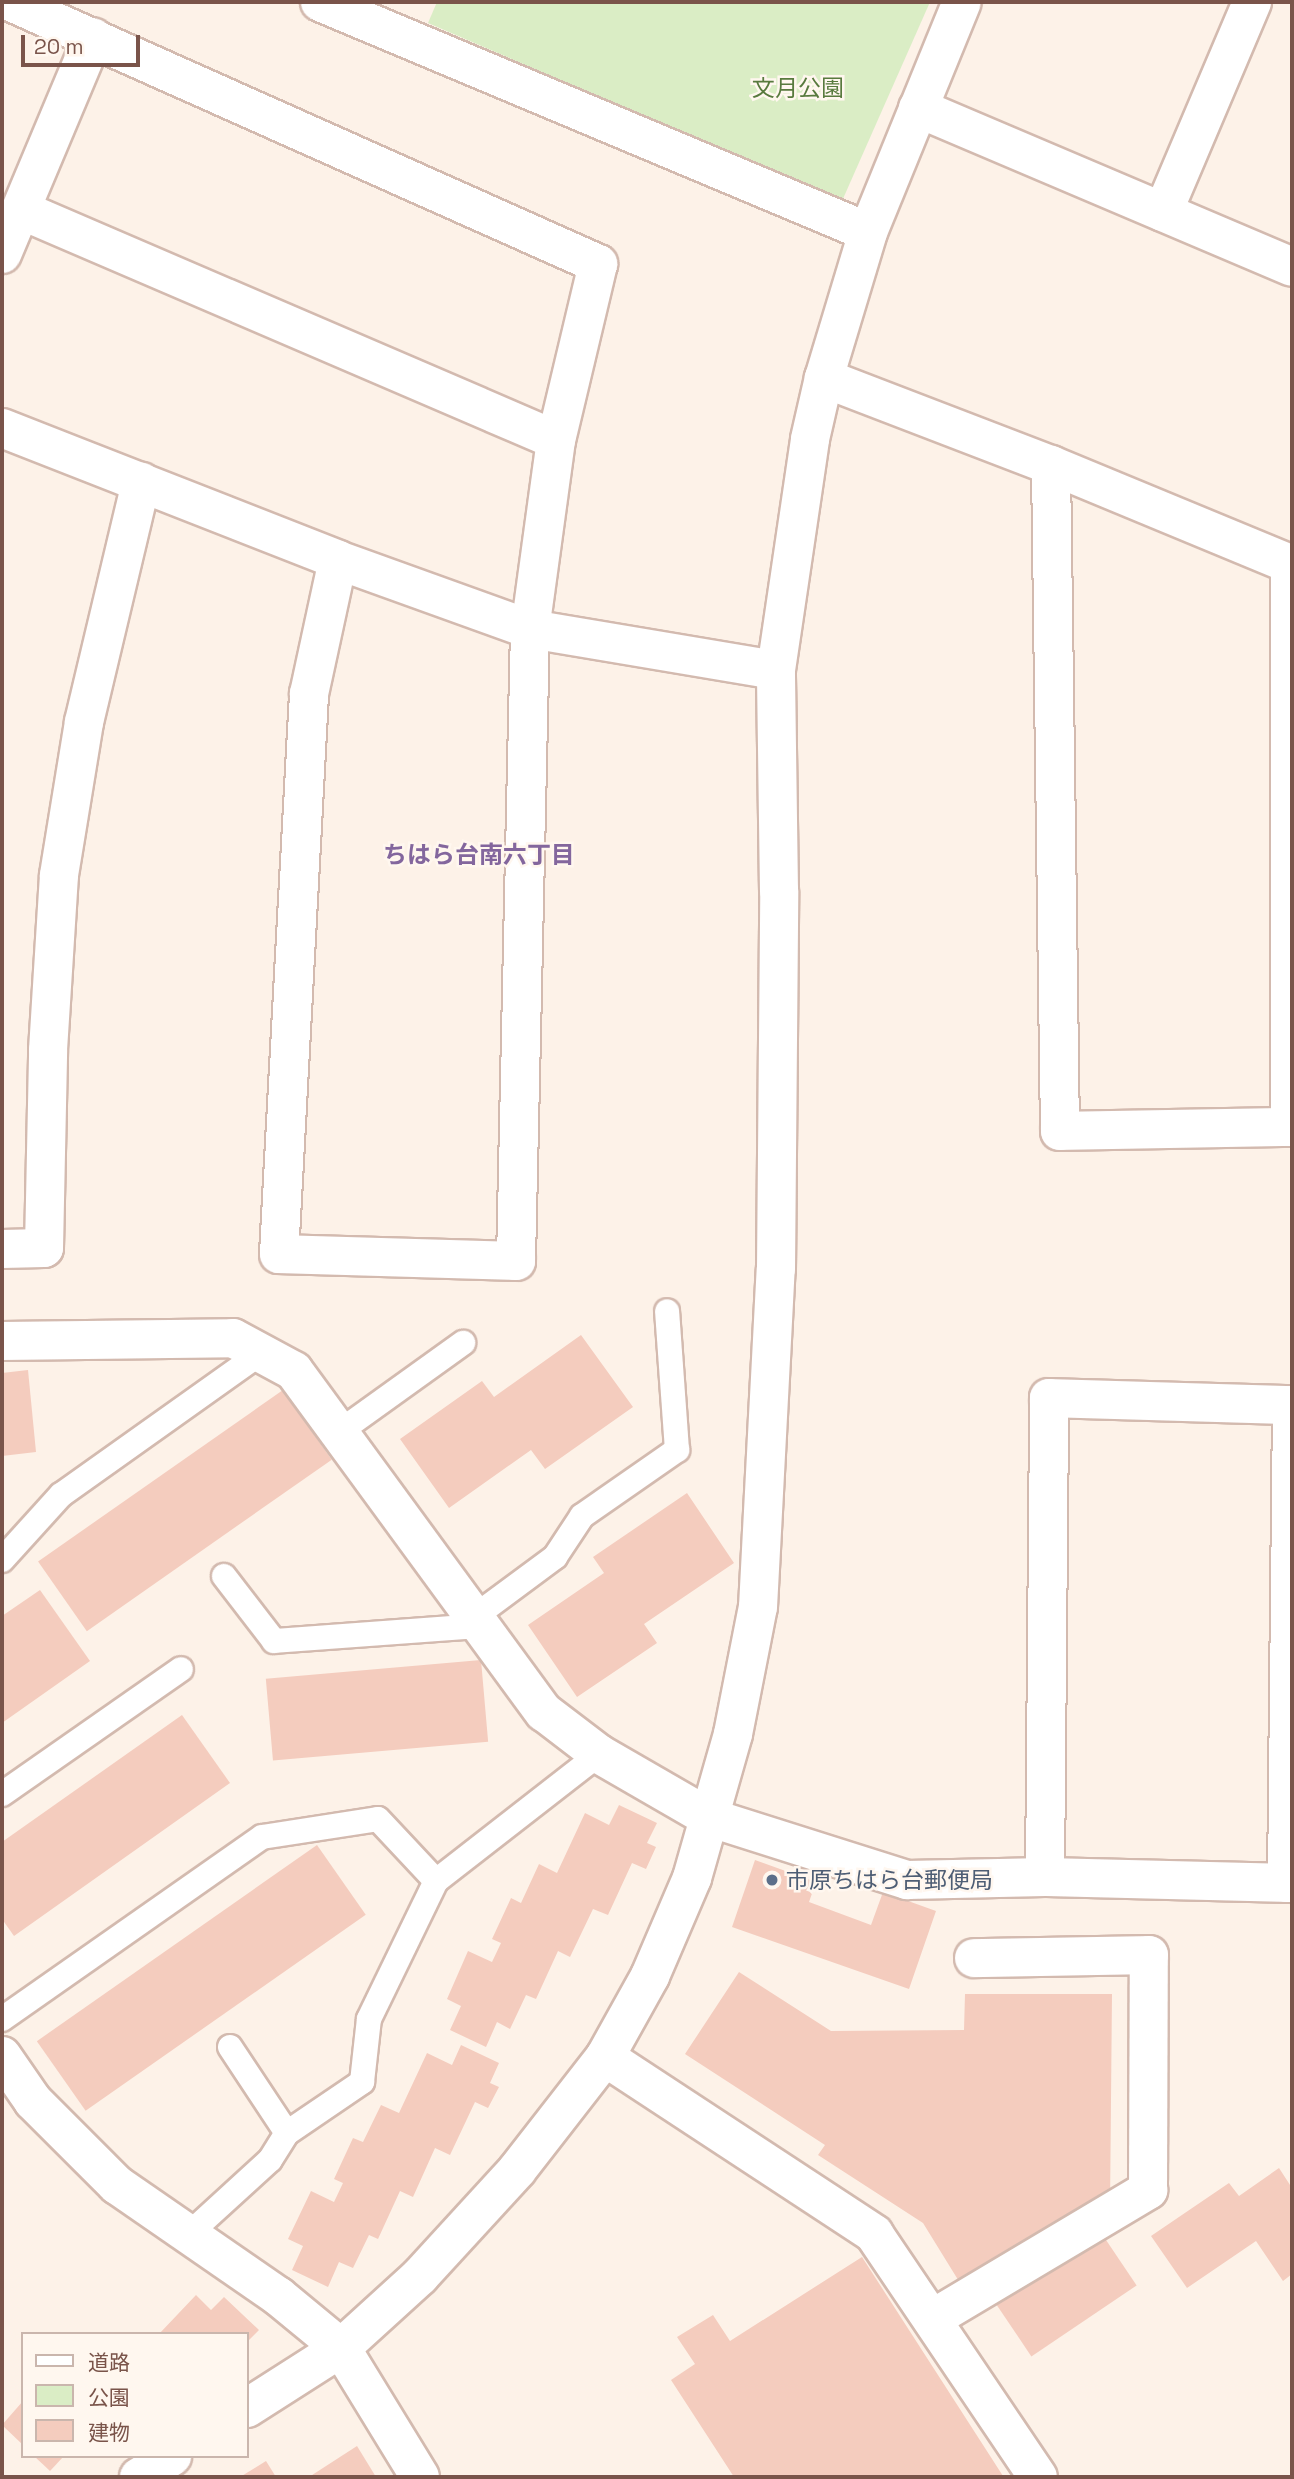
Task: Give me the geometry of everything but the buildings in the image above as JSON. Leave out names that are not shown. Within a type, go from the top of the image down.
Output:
[{"type":"street","points":[[11,2],[598,264],[556,440],[530,629],[516,1261],[279,1254],[309,694],[338,561]]},
{"type":"street","points":[[320,2],[868,232]]},
{"type":"street","points":[[248,2407],[341,2348],[419,2276],[517,2170],[605,2057],[650,1976],[692,1878],[733,1734],[758,1607],[776,1269],[779,891],[776,670],[810,439],[824,378],[868,232],[961,2]]},
{"type":"street","points":[[1163,212],[1252,2]]},
{"type":"street","points":[[2,254],[93,37]]},
{"type":"street","points":[[918,108],[1292,267]]},
{"type":"street","points":[[21,210],[556,440]]},
{"type":"street","points":[[824,378],[1051,465],[1291,565],[1291,1127],[1060,1131],[1051,465]]},
{"type":"street","points":[[2,428],[338,561],[530,629],[776,670]]},
{"type":"street","points":[[2,1249],[44,1248],[48,1050],[59,875],[84,722],[141,482]]},
{"type":"street","points":[[2,1341],[233,1338],[295,1371],[544,1713],[599,1754],[708,1817],[907,1880],[1045,1877],[1289,1883],[1292,1405],[1049,1398],[1045,1877]]},
{"type":"street","points":[[932,2319],[1148,2190],[1149,1955],[974,1958]]},
{"type":"street","points":[[2,2056],[33,2101],[117,2185],[278,2295],[341,2348],[420,2477]]},
{"type":"street","points":[[605,2057],[874,2234],[1038,2477]]},
{"type":"street","points":[[139,2477],[169,2458]]},
{"type":"lane","points":[[224,1576],[274,1641],[477,1621],[555,1557],[582,1516],[677,1450],[667,1311]]},
{"type":"lane","points":[[339,1432],[463,1343]]},
{"type":"lane","points":[[2,1560],[61,1495],[261,1353]]},
{"type":"lane","points":[[2,1794],[181,1669]]},
{"type":"lane","points":[[190,2233],[270,2161],[287,2133],[362,2082],[369,2019],[436,1881],[599,1754]]},
{"type":"lane","points":[[2,2019],[262,1837],[378,1819],[436,1881]]},
{"type":"lane","points":[[230,2046],[287,2133]]},
{"type":"green space","name":"文月公園","points":[[437,2],[930,2],[842,201],[428,23]]},
{"type":"place","name":"市原ちはら台郵便局","points":[[772,1880]]},
{"type":"district","name":"ちはら台南六丁目","points":[[479,855]]}]
